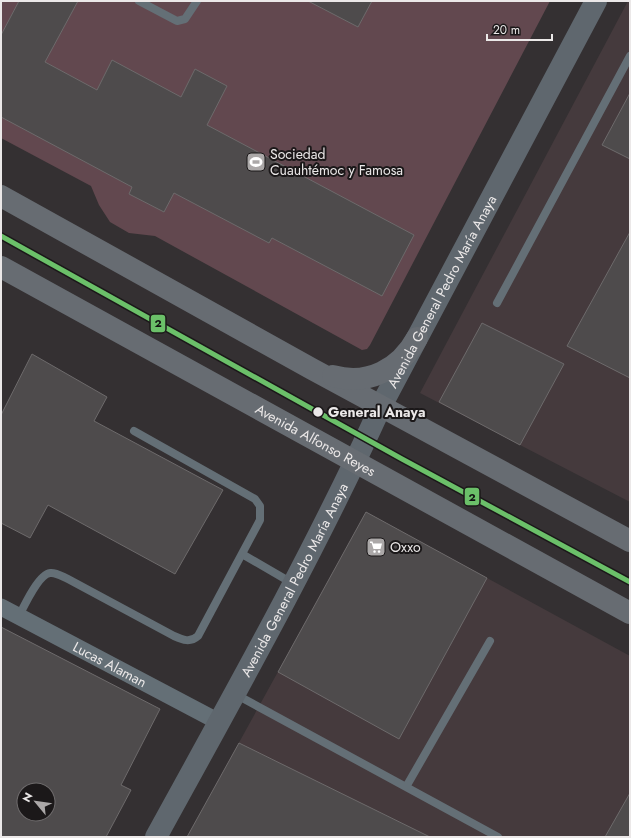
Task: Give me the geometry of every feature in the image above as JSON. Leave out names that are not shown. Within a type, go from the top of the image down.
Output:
[{"type":"highway","points":[[1,196],[312,369],[630,541]]},
{"type":"highway","name":"Avenida Alfonso Reyes","points":[[1,267],[630,613]]},
{"type":"highway","points":[[312,369],[339,378],[362,379],[373,376],[384,372],[404,358],[417,338]]},
{"type":"street","name":"Avenida General Pedro María Anaya","points":[[156,837],[293,583],[417,338],[596,1]]},
{"type":"street","name":"Lucas Alaman","points":[[1,607],[219,722]]},
{"type":"lane","points":[[139,1],[177,21],[185,19],[197,1]]},
{"type":"lane","points":[[497,304],[630,56]]},
{"type":"lane","points":[[19,616],[44,574],[51,572],[68,579],[174,636],[188,641],[194,640],[205,624],[260,520],[261,512],[257,502],[134,431]]},
{"type":"lane","points":[[242,554],[293,583]]},
{"type":"lane","points":[[406,787],[490,641]]},
{"type":"lane","points":[[235,693],[498,837]]},
{"type":"shaded area","name":"Sociedad Cuauhtémoc y Famosa","points":[[1,1],[550,1],[370,345],[367,349],[362,350],[155,236],[129,233],[110,222],[99,205],[91,186],[1,138]]},
{"type":"shaded area","points":[[628,1],[630,1],[630,502],[420,393]]},
{"type":"shaded area","points":[[366,512],[630,656],[630,837],[187,837]]},
{"type":"building","name":"Sociedad Cuauhtémoc y Famosa","points":[[19,1],[78,1],[45,62],[97,90],[112,60],[181,97],[195,69],[227,86],[207,125],[414,235],[382,296],[272,238],[269,243],[174,193],[164,212],[129,194],[132,187],[1,117],[1,35]]},
{"type":"building","points":[[308,1],[372,1],[358,27]]},
{"type":"building","points":[[630,93],[630,159],[602,145]]},
{"type":"building","points":[[630,232],[630,378],[567,346]]},
{"type":"building","points":[[482,323],[564,364],[520,445],[439,402]]},
{"type":"building","points":[[32,354],[107,397],[94,421],[223,490],[175,574],[48,505],[30,538],[1,523],[1,415]]},
{"type":"building","points":[[366,512],[487,578],[399,739],[278,672]]},
{"type":"building","points":[[1,627],[160,709],[121,785],[131,790],[106,837],[1,837]]},
{"type":"building","points":[[239,743],[430,837],[187,837]]},
{"type":"building","points":[[630,793],[630,837],[605,837]]},
{"type":"transit line","name":"2","points":[[1,236],[402,459],[630,582]]},
{"type":"place","name":"Sociedad Cuauhtémoc y Famosa","points":[[256,162]]},
{"type":"place","name":"General Anaya","points":[[318,412]]},
{"type":"place","name":"Oxxo","points":[[376,547]]}]
